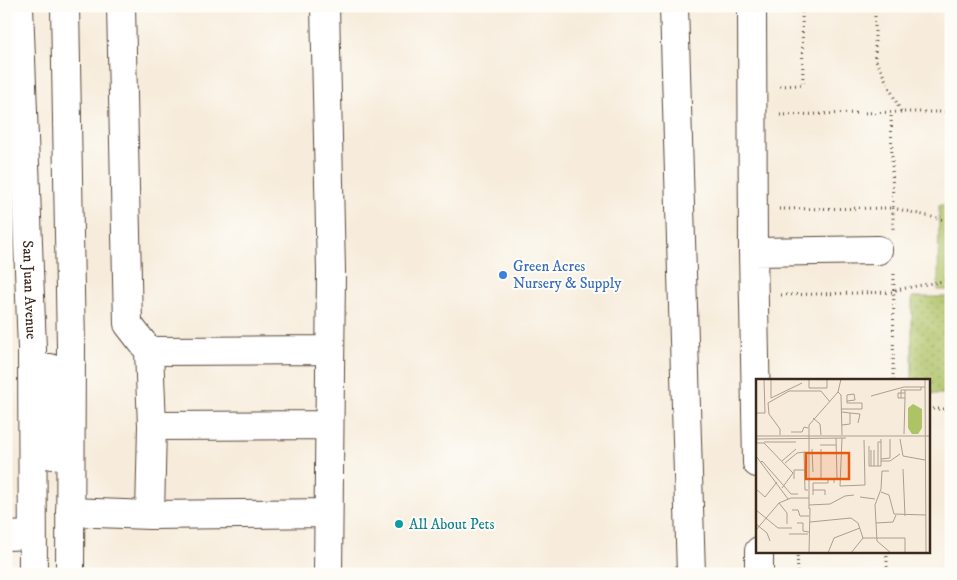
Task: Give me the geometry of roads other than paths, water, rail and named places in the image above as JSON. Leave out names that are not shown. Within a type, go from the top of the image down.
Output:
[{"type":"main road","name":"San Juan Avenue","points":[[19,6],[32,349],[19,536],[33,574]]},
{"type":"main road","points":[[65,6],[71,347],[70,574]]},
{"type":"main road","points":[[121,6],[128,324],[149,351],[152,426],[150,516]]},
{"type":"main road","points":[[325,6],[331,271],[328,574]]},
{"type":"main road","points":[[674,6],[691,574]]},
{"type":"main road","points":[[752,6],[756,410]]},
{"type":"main road","points":[[753,252],[878,250]]},
{"type":"main road","points":[[32,349],[51,368],[53,466],[70,512]]},
{"type":"main road","points":[[149,351],[330,350]]},
{"type":"main road","points":[[152,426],[329,425]]},
{"type":"main road","points":[[54,574],[54,526],[70,512],[150,516],[328,513]]},
{"type":"main road","points":[[759,552],[759,574]]},
{"type":"place","name":"Green Acres Nursery & Supply","points":[[503,275]]},
{"type":"place","name":"All About Pets","points":[[399,524]]}]
